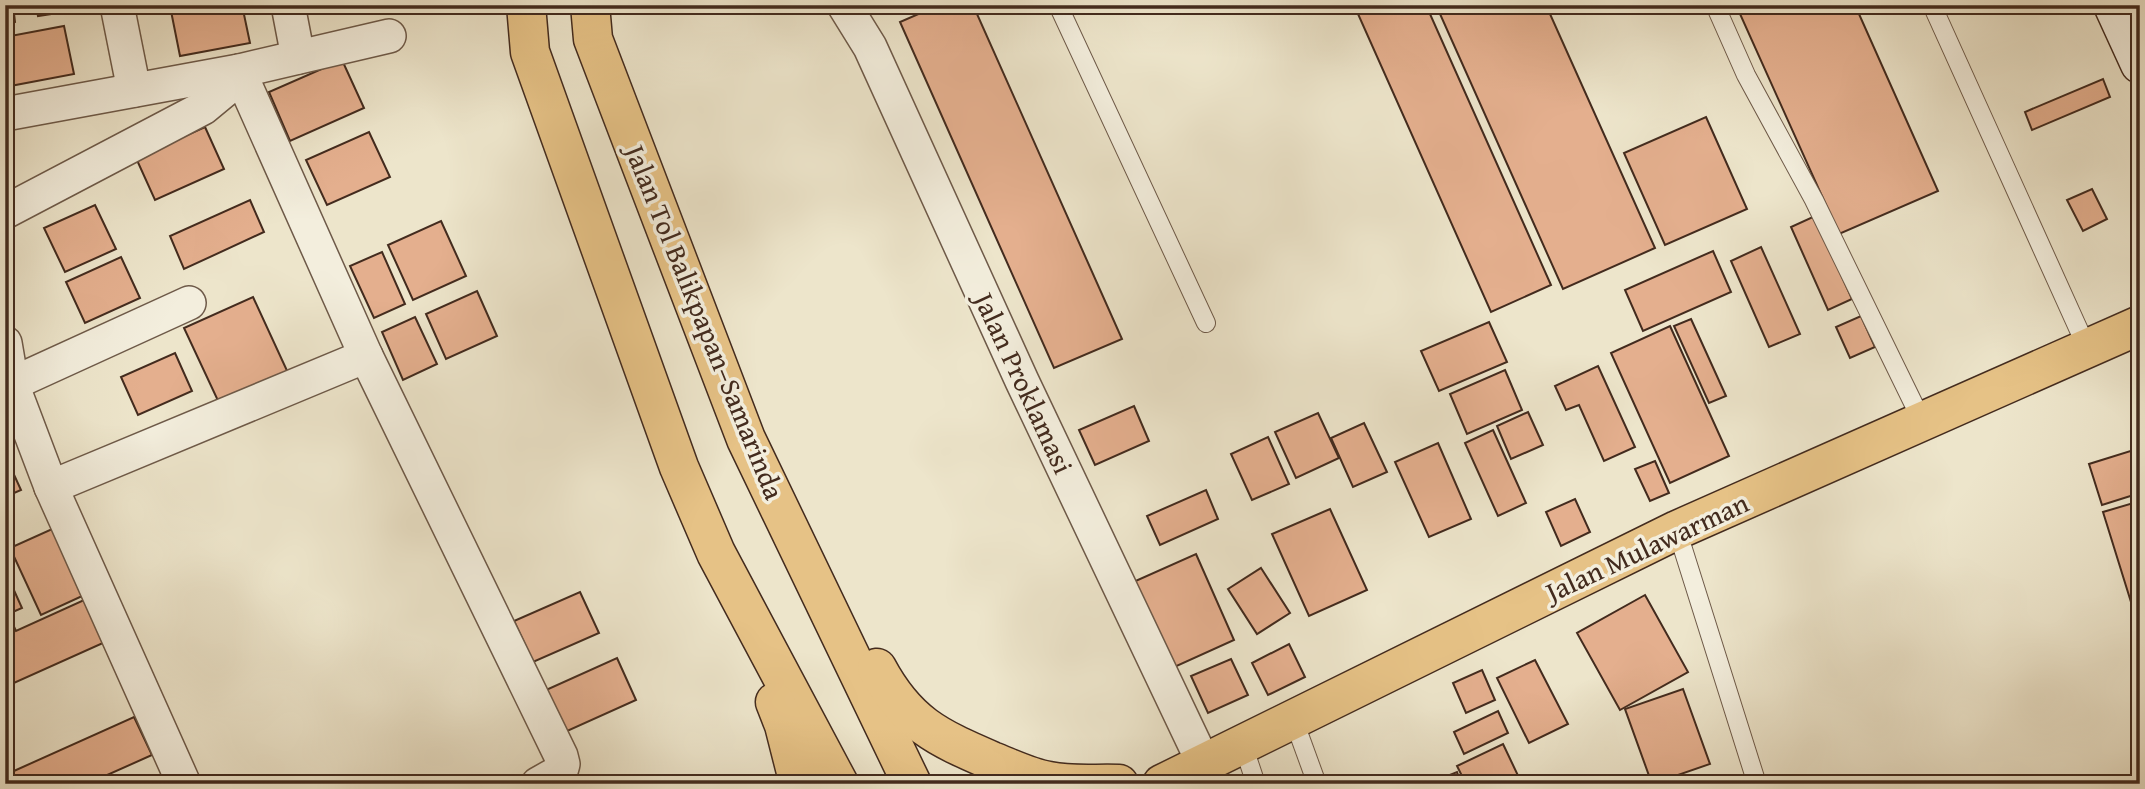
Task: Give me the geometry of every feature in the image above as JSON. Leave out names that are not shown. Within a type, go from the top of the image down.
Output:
[{"type":"main road","points":[[526,5],[530,52],[679,467],[784,725],[799,784]]},
{"type":"main road","name":"Jalan Tol Balikpapan–Samarinda","points":[[590,5],[593,39],[746,439],[912,784]]},
{"type":"main road","name":"Jalan Mulawarman","points":[[1162,784],[1677,530],[2140,325]]},
{"type":"main road","points":[[746,439],[796,514],[895,699],[922,726],[943,740],[1049,782],[1119,784]]},
{"type":"main road","points":[[716,553],[839,784]]},
{"type":"street","points":[[117,5],[134,90]]},
{"type":"street","points":[[288,5],[298,57]]},
{"type":"street","points":[[2113,5],[2140,64]]},
{"type":"street","name":"Jalan Proklamasi","points":[[850,8],[1203,762]]},
{"type":"street","points":[[5,114],[239,71],[390,36]]},
{"type":"street","points":[[5,212],[203,108],[226,89],[239,71]]},
{"type":"street","points":[[239,71],[366,356],[561,756],[561,771],[538,784]]},
{"type":"street","points":[[8,385],[189,303]]},
{"type":"street","points":[[5,343],[8,385],[184,784]]},
{"type":"street","points":[[51,487],[366,356]]},
{"type":"lane","points":[[1058,5],[1206,323]]},
{"type":"lane","points":[[1715,5],[1746,75],[1814,200],[1922,421]]},
{"type":"lane","points":[[1932,5],[2087,348]]},
{"type":"lane","points":[[1677,530],[1758,784]]},
{"type":"lane","points":[[1293,718],[1317,784]]},
{"type":"lane","points":[[1242,743],[1256,784]]},
{"type":"building","points":[[5,5],[13,5],[15,22],[5,24]]},
{"type":"building","points":[[36,5],[83,5],[84,9],[38,16]]},
{"type":"building","points":[[242,5],[250,43],[180,56],[170,6]]},
{"type":"building","points":[[939,5],[973,5],[1122,339],[1054,368],[900,22]]},
{"type":"building","points":[[1354,5],[1426,5],[1551,285],[1491,312]]},
{"type":"building","points":[[1436,5],[1546,5],[1655,248],[1563,289]]},
{"type":"building","points":[[1736,5],[1855,5],[1938,191],[1839,234]]},
{"type":"building","points":[[64,26],[74,74],[5,87],[5,37]]},
{"type":"building","points":[[342,60],[364,108],[290,141],[269,92]]},
{"type":"building","points":[[2103,79],[2110,97],[2032,130],[2025,112]]},
{"type":"building","points":[[1706,117],[1747,209],[1665,245],[1624,153]]},
{"type":"building","points":[[205,127],[224,169],[155,200],[136,158]]},
{"type":"building","points":[[369,132],[390,177],[327,205],[306,160]]},
{"type":"building","points":[[2092,189],[2107,219],[2083,231],[2067,200]]},
{"type":"building","points":[[250,200],[264,232],[184,269],[170,236]]},
{"type":"building","points":[[95,205],[116,249],[65,272],[44,228]]},
{"type":"building","points":[[1815,216],[1852,299],[1828,310],[1791,227]]},
{"type":"building","points":[[441,221],[466,276],[413,300],[388,245]]},
{"type":"building","points":[[1761,247],[1800,334],[1769,347],[1731,261]]},
{"type":"building","points":[[1713,251],[1731,292],[1643,331],[1625,290]]},
{"type":"building","points":[[382,252],[405,304],[374,318],[350,266]]},
{"type":"building","points":[[121,257],[140,298],[85,323],[66,282]]},
{"type":"building","points":[[477,291],[497,336],[446,359],[426,314]]},
{"type":"building","points":[[253,297],[289,375],[220,405],[184,328]]},
{"type":"building","points":[[1861,316],[1875,347],[1850,358],[1836,327]]},
{"type":"building","points":[[415,317],[437,364],[403,380],[382,332]]},
{"type":"building","points":[[1691,319],[1726,396],[1709,403],[1674,326]]},
{"type":"building","points":[[1489,322],[1507,362],[1439,391],[1421,351]]},
{"type":"building","points":[[1670,326],[1729,456],[1670,483],[1611,353]]},
{"type":"building","points":[[175,353],[192,391],[138,415],[121,377]]},
{"type":"building","points":[[1598,366],[1635,447],[1604,461],[1579,405],[1566,410],[1555,386]]},
{"type":"building","points":[[1505,370],[1522,410],[1467,434],[1450,394]]},
{"type":"building","points":[[1134,406],[1149,441],[1095,465],[1079,430]]},
{"type":"building","points":[[1528,412],[1543,445],[1511,459],[1497,426]]},
{"type":"building","points":[[1318,413],[1339,458],[1296,478],[1275,432]]},
{"type":"building","points":[[1364,423],[1387,472],[1353,487],[1331,438]]},
{"type":"building","points":[[1493,430],[1526,503],[1498,516],[1465,443]]},
{"type":"building","points":[[1268,437],[1289,484],[1252,500],[1231,454]]},
{"type":"building","points":[[1438,443],[1471,519],[1429,537],[1395,462]]},
{"type":"building","points":[[2140,448],[2140,493],[2102,505],[2089,464]]},
{"type":"building","points":[[5,455],[21,490],[5,497]]},
{"type":"building","points":[[1655,461],[1669,493],[1650,501],[1635,469]]},
{"type":"building","points":[[1206,490],[1218,519],[1160,545],[1147,516]]},
{"type":"building","points":[[1575,499],[1590,532],[1561,546],[1546,512]]},
{"type":"building","points":[[2140,501],[2140,631],[2103,512]]},
{"type":"building","points":[[1330,509],[1367,590],[1309,616],[1272,534]]},
{"type":"building","points":[[61,525],[91,592],[41,615],[10,548]]},
{"type":"building","points":[[1196,554],[1234,640],[1170,669],[1131,583]]},
{"type":"building","points":[[1261,568],[1290,613],[1257,634],[1228,589]]},
{"type":"building","points":[[8,577],[22,608],[8,614],[16,631],[84,600],[103,643],[5,687],[5,578]]},
{"type":"building","points":[[580,592],[599,633],[533,662],[514,621]]},
{"type":"building","points":[[1645,595],[1688,672],[1620,710],[1577,633]]},
{"type":"building","points":[[1289,644],[1305,677],[1268,695],[1252,663]]},
{"type":"building","points":[[617,658],[636,700],[565,732],[546,690]]},
{"type":"building","points":[[1231,659],[1248,695],[1208,713],[1191,676]]},
{"type":"building","points":[[1535,660],[1568,724],[1529,743],[1497,678]]},
{"type":"building","points":[[1482,670],[1495,700],[1466,713],[1453,683]]},
{"type":"building","points":[[1683,689],[1710,764],[1652,784],[1625,709]]},
{"type":"building","points":[[1498,711],[1508,733],[1464,754],[1454,732]]},
{"type":"building","points":[[134,717],[152,755],[87,784],[5,784],[5,775]]},
{"type":"building","points":[[1503,744],[1522,784],[1466,784],[1457,766]]},
{"type":"building","points":[[1457,772],[1461,784],[1438,784],[1437,780]]}]
